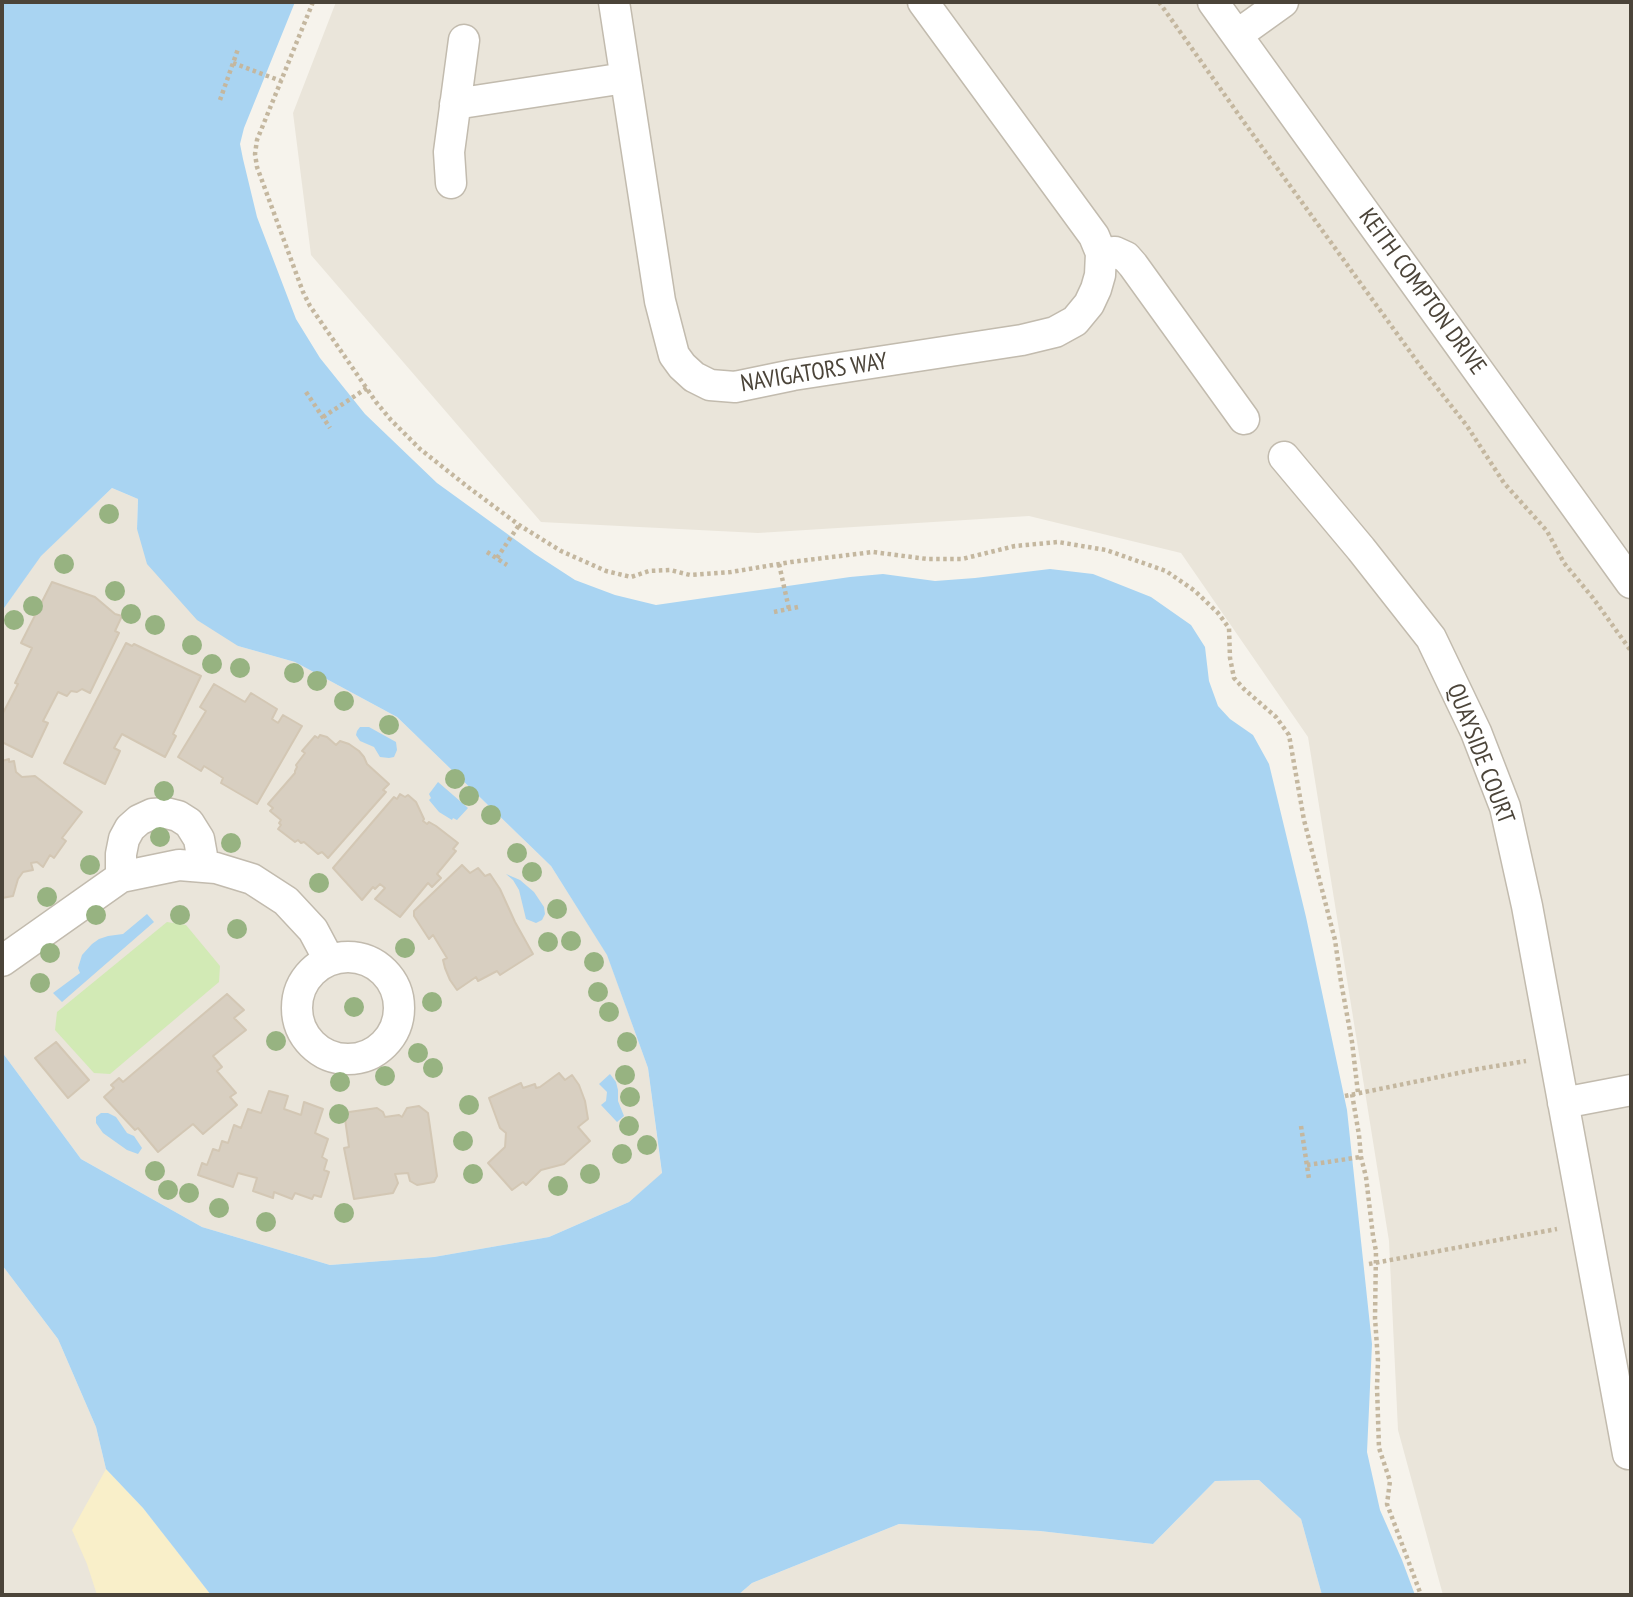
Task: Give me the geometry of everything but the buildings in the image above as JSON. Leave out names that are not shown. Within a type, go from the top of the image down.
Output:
[{"type":"street","name":"NAVIGATORS WAY","points":[[614,2],[660,301],[674,355],[694,377],[710,385],[735,387],[1023,340],[1055,332],[1075,321],[1089,304],[1097,289],[1101,253]]},
{"type":"street","points":[[923,2],[1094,236],[1101,253],[1115,252],[1133,265],[1244,419]]},
{"type":"street","name":"KEITH COMPTON DRIVE","points":[[1213,2],[1631,583]]},
{"type":"street","points":[[1237,35],[1283,2]]},
{"type":"street","points":[[451,183],[449,152],[464,40]]},
{"type":"street","points":[[455,104],[625,78]]},
{"type":"street","name":"QUAYSIDE COURT","points":[[1284,457],[1431,638],[1476,732],[1505,807],[1527,906],[1628,1454]]},
{"type":"street","points":[[121,877],[124,839],[130,828],[152,814],[166,813],[189,823],[199,839],[204,867]]},
{"type":"street","points":[[2,961],[121,877],[179,865],[216,868],[252,878],[286,901],[313,930],[328,960]]},
{"type":"street","points":[[1563,1103],[1631,1090]]},
{"type":"path","points":[[313,2],[254,154],[303,292],[310,306],[391,420],[420,449],[519,525],[561,551],[606,571],[631,577],[649,571],[670,570],[690,575],[717,573],[873,552],[927,559],[962,559],[1015,546],[1058,542],[1106,550],[1166,571],[1195,591],[1229,628],[1234,678],[1276,717],[1289,735],[1304,820],[1335,940],[1352,1041],[1361,1157],[1377,1263],[1375,1318],[1379,1448],[1390,1481],[1387,1504],[1421,1595]]},
{"type":"path","points":[[1159,2],[1408,349],[1467,426],[1504,483],[1547,531],[1564,563],[1631,651]]},
{"type":"path","points":[[220,100],[238,49]]},
{"type":"path","points":[[233,63],[281,81]]},
{"type":"path","points":[[323,417],[367,388]]},
{"type":"path","points":[[306,392],[330,428]]},
{"type":"path","points":[[497,558],[519,525]]},
{"type":"path","points":[[487,552],[507,565]]},
{"type":"path","points":[[779,564],[789,609]]},
{"type":"path","points":[[774,611],[799,607]]},
{"type":"path","points":[[1345,1096],[1526,1060],[1555,1060]]},
{"type":"path","points":[[1301,1126],[1309,1179]]},
{"type":"path","points":[[1307,1165],[1361,1157]]},
{"type":"path","points":[[1369,1264],[1585,1224]]},
{"type":"shaded area","points":[[336,2],[1631,2],[1631,1595],[1443,1595],[1398,1430],[1389,1241],[1308,737],[1181,553],[1029,516],[758,533],[541,522],[311,255],[293,113]]},
{"type":"shaded area","points":[[112,488],[138,499],[137,529],[238,646],[295,662],[397,717],[551,866],[607,954],[648,1068],[662,1174],[629,1202],[549,1237],[434,1257],[330,1265],[202,1227],[81,1159],[2,1052],[2,611],[40,556]]},
{"type":"shaded area","points":[[2,1265],[58,1339],[96,1427],[106,1469],[143,1508],[211,1595],[2,1595]]},
{"type":"shaded area","points":[[1259,1480],[1301,1519],[1322,1595],[738,1595],[752,1583],[899,1524],[1040,1531],[1153,1544],[1215,1481]]},
{"type":"green space","points":[[167,922],[186,925],[220,966],[219,982],[110,1074],[94,1073],[55,1030],[57,1012]]},
{"type":"sand","points":[[106,1469],[143,1508],[211,1595],[97,1595],[72,1530]]},
{"type":"water","points":[[2,2],[295,2],[240,144],[257,217],[296,319],[320,358],[365,414],[437,483],[575,580],[615,595],[656,605],[850,577],[883,574],[935,581],[1050,569],[1093,574],[1151,597],[1191,625],[1205,647],[1209,681],[1218,706],[1230,719],[1253,735],[1269,764],[1306,917],[1347,1110],[1372,1344],[1367,1452],[1380,1510],[1415,1595],[1322,1595],[1301,1519],[1259,1480],[1215,1481],[1153,1544],[1040,1531],[899,1524],[752,1583],[738,1595],[211,1595],[143,1508],[106,1469],[96,1427],[58,1339],[2,1265],[2,1052],[81,1159],[202,1227],[330,1265],[434,1257],[549,1237],[629,1202],[662,1173],[648,1068],[607,955],[551,866],[397,717],[295,662],[238,646],[197,620],[147,564],[137,529],[138,499],[112,488],[41,556],[2,611]]},
{"type":"water","points":[[360,727],[369,727],[396,742],[394,757],[380,757],[374,747],[360,741],[356,735]]},
{"type":"water","points":[[438,782],[468,808],[457,820],[439,812],[429,800],[429,794]]},
{"type":"water","points":[[506,874],[520,880],[534,892],[544,907],[542,920],[536,923],[526,919],[519,890]]},
{"type":"water","points":[[147,914],[154,922],[62,1002],[53,993],[80,973],[78,968],[82,955],[92,944],[108,936],[123,934]]},
{"type":"water","points":[[610,1074],[616,1082],[618,1101],[624,1116],[617,1122],[601,1105],[606,1101],[607,1092],[599,1084]]},
{"type":"water","points":[[101,1113],[116,1117],[127,1133],[134,1136],[142,1148],[138,1154],[127,1150],[103,1133],[96,1123],[96,1117]]}]
